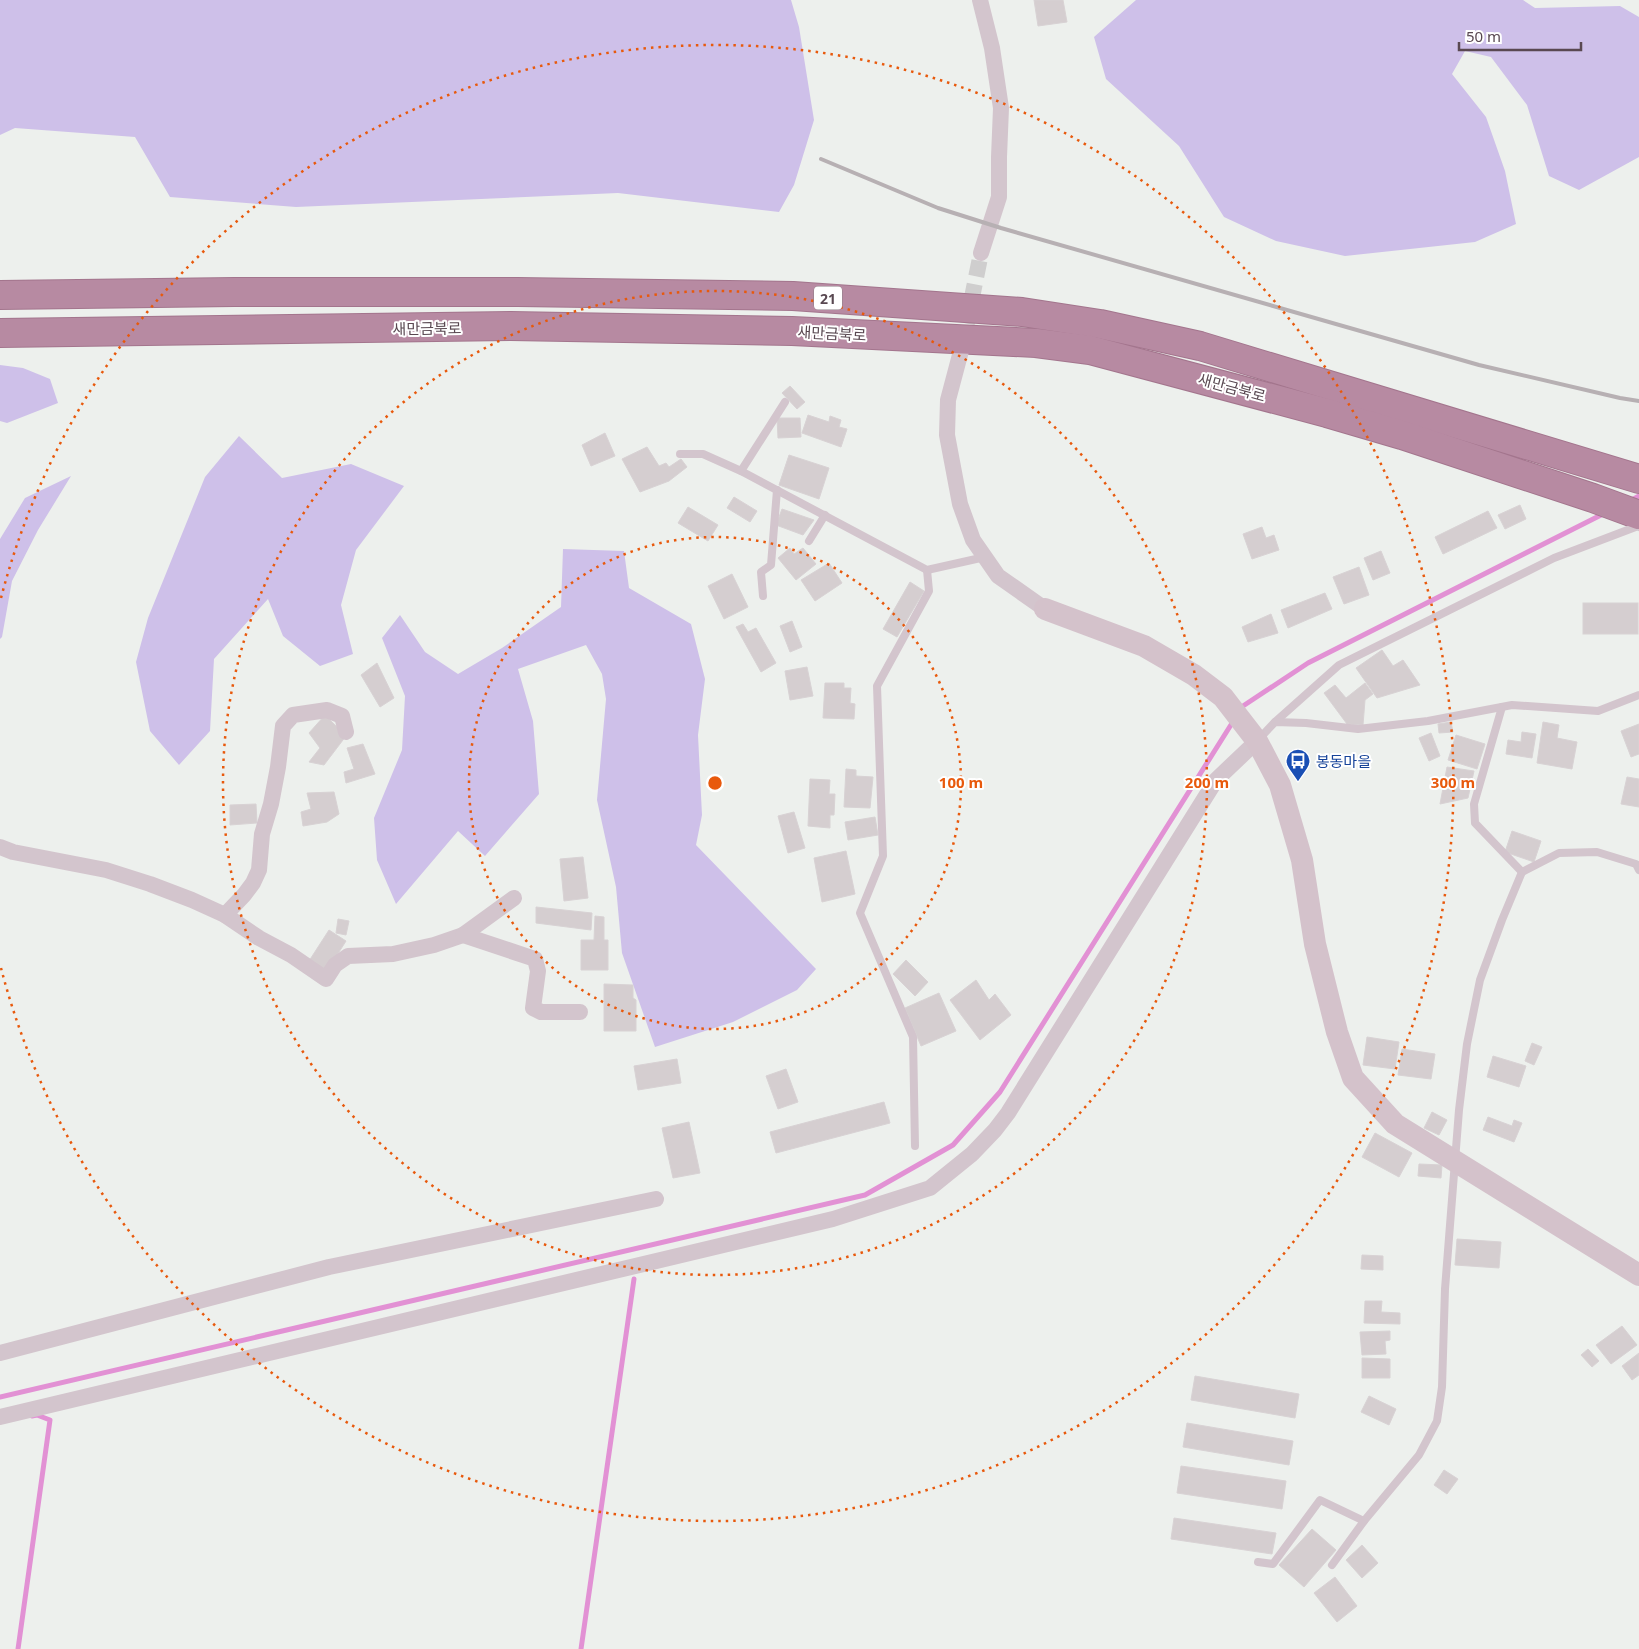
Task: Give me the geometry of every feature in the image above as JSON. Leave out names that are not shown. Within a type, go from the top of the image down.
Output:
[{"type":"highway","name":"새만금북로","points":[[0,295],[518,292],[793,296],[1022,312],[1100,324],[1200,346],[1636,478]]},
{"type":"highway","name":"새만금북로","points":[[0,333],[511,326],[792,331],[1036,343],[1090,350],[1327,413],[1402,435],[1639,515]]},
{"type":"street","points":[[980,0],[992,48],[1001,108],[999,197],[982,252]]},
{"type":"street","points":[[961,351],[948,400],[947,435],[960,504],[973,540],[998,576],[1045,610],[1144,646],[1194,675],[1223,696],[1257,741],[1280,784],[1302,860],[1315,944],[1337,1032],[1353,1078],[1395,1124],[1639,1275]]},
{"type":"street","points":[[225,914],[244,895],[253,883],[259,870],[262,834],[271,804],[283,726],[293,715],[327,710],[342,716],[346,732]]},
{"type":"street","points":[[0,1417],[833,1219],[930,1188],[972,1154],[1008,1113],[1216,780],[1257,741]]},
{"type":"street","points":[[0,847],[13,852],[106,870],[159,887],[225,914],[259,938],[291,955],[326,979],[335,965],[348,956],[393,954],[434,945],[463,935],[514,898]]},
{"type":"street","points":[[463,935],[535,959],[538,971],[533,1008],[541,1012],[580,1012]]},
{"type":"street","points":[[0,1353],[329,1267],[656,1199]]},
{"type":"lane","points":[[741,470],[785,402]]},
{"type":"lane","points":[[680,454],[703,454],[741,470],[927,570],[985,557]]},
{"type":"lane","points":[[763,596],[761,572],[771,566],[777,490]]},
{"type":"lane","points":[[809,541],[825,515]]},
{"type":"lane","points":[[1257,741],[1275,722],[1340,664],[1554,558],[1639,527]]},
{"type":"lane","points":[[915,1146],[913,1037],[860,913],[883,856],[877,686],[930,591],[927,570]]},
{"type":"lane","points":[[1275,722],[1306,723],[1358,729],[1428,721],[1512,705],[1598,711],[1639,695]]},
{"type":"lane","points":[[1502,707],[1474,804],[1475,823],[1522,872]]},
{"type":"lane","points":[[1332,1566],[1364,1521],[1419,1456],[1437,1421],[1442,1387],[1445,1289],[1459,1110],[1467,1044],[1480,980],[1522,872],[1558,853],[1568,852],[1597,852],[1636,864],[1639,870]]},
{"type":"lane","points":[[1258,1562],[1273,1564],[1320,1500],[1364,1521]]},
{"type":"shaded area","points":[[0,0],[791,0],[799,27],[814,120],[794,185],[779,212],[618,193],[296,207],[170,197],[135,137],[15,128],[0,135]]},
{"type":"shaded area","points":[[1136,0],[1523,0],[1535,8],[1620,6],[1639,17],[1639,157],[1579,190],[1549,176],[1527,105],[1491,57],[1465,51],[1452,74],[1486,117],[1505,171],[1516,224],[1475,242],[1345,256],[1276,241],[1224,217],[1179,146],[1106,79],[1094,37]]},
{"type":"shaded area","points":[[0,365],[23,368],[50,379],[58,403],[7,423],[0,421]]},
{"type":"shaded area","points":[[239,436],[282,478],[351,464],[404,486],[356,550],[341,605],[353,654],[320,666],[283,636],[268,599],[214,659],[210,731],[179,765],[150,731],[136,662],[148,618],[205,477]]},
{"type":"shaded area","points":[[71,476],[38,530],[12,581],[2,637],[0,639],[0,539],[25,498]]},
{"type":"shaded area","points":[[563,549],[624,551],[629,588],[691,624],[705,679],[698,735],[702,815],[696,845],[816,969],[797,990],[733,1022],[655,1047],[622,953],[616,887],[597,800],[606,699],[602,674],[586,645],[518,669],[533,721],[539,794],[485,856],[458,831],[396,904],[377,860],[374,818],[402,750],[405,696],[382,638],[400,615],[425,652],[458,674],[502,648],[561,607]]},
{"type":"building","points":[[1034,0],[1063,0],[1067,22],[1038,26]]},
{"type":"building","points":[[790,386],[805,402],[797,409],[782,393]]},
{"type":"building","points":[[808,415],[829,422],[830,416],[841,420],[839,427],[847,429],[841,447],[802,433]]},
{"type":"building","points":[[777,418],[800,418],[801,437],[778,438]]},
{"type":"building","points":[[605,433],[615,456],[591,466],[582,445]]},
{"type":"building","points":[[647,447],[659,466],[666,463],[669,467],[681,459],[687,467],[669,481],[640,492],[622,459]]},
{"type":"building","points":[[789,455],[829,468],[819,499],[779,485]]},
{"type":"building","points":[[734,497],[757,511],[750,522],[727,508]]},
{"type":"building","points":[[1520,505],[1526,519],[1505,529],[1498,515]]},
{"type":"building","points":[[688,507],[718,525],[708,541],[678,523]]},
{"type":"building","points":[[782,509],[814,520],[803,535],[776,525]]},
{"type":"building","points":[[1488,511],[1497,528],[1443,554],[1435,537]]},
{"type":"building","points":[[1262,527],[1266,538],[1274,535],[1279,550],[1252,559],[1243,534]]},
{"type":"building","points":[[790,548],[794,554],[803,548],[816,564],[796,580],[778,558]]},
{"type":"building","points":[[1381,551],[1390,573],[1373,580],[1364,558]]},
{"type":"building","points":[[829,563],[842,583],[815,601],[801,580]]},
{"type":"building","points":[[1359,567],[1369,595],[1344,604],[1333,577]]},
{"type":"building","points":[[732,574],[748,607],[724,619],[708,586]]},
{"type":"building","points":[[910,582],[924,591],[897,637],[883,629]]},
{"type":"building","points":[[1325,593],[1332,609],[1288,628],[1281,610]]},
{"type":"building","points":[[1583,603],[1638,603],[1638,634],[1583,634]]},
{"type":"building","points":[[1271,614],[1278,633],[1248,642],[1242,627]]},
{"type":"building","points":[[792,621],[802,647],[790,652],[780,626]]},
{"type":"building","points":[[743,624],[748,632],[756,628],[776,663],[761,672],[736,627]]},
{"type":"building","points":[[1382,650],[1393,666],[1403,660],[1420,685],[1377,698],[1356,668]]},
{"type":"building","points":[[377,663],[394,698],[380,707],[361,675]]},
{"type":"building","points":[[807,667],[813,696],[790,700],[785,671]]},
{"type":"building","points":[[825,683],[844,683],[844,688],[851,688],[850,703],[855,704],[854,719],[823,718]]},
{"type":"building","points":[[1365,683],[1373,694],[1365,700],[1363,725],[1347,724],[1324,693],[1335,685],[1346,698]]},
{"type":"building","points":[[325,715],[346,736],[324,765],[309,762],[320,748],[309,733]]},
{"type":"building","points":[[1451,722],[1453,732],[1439,733],[1438,724]]},
{"type":"building","points":[[1543,722],[1559,725],[1557,738],[1577,742],[1572,769],[1537,763]]},
{"type":"building","points":[[1639,724],[1639,754],[1631,757],[1621,731]]},
{"type":"building","points":[[1522,732],[1536,734],[1532,758],[1506,754],[1508,740],[1521,742]]},
{"type":"building","points":[[1431,733],[1440,756],[1429,761],[1419,738]]},
{"type":"building","points":[[1456,735],[1485,744],[1477,769],[1448,760]]},
{"type":"building","points":[[363,744],[375,774],[346,783],[344,772],[354,769],[347,748]]},
{"type":"building","points":[[1447,767],[1474,771],[1468,798],[1440,804]]},
{"type":"building","points":[[846,769],[856,770],[856,776],[873,777],[870,808],[844,807]]},
{"type":"building","points":[[1627,777],[1639,779],[1639,807],[1621,804]]},
{"type":"building","points":[[810,779],[830,780],[829,794],[835,794],[834,815],[830,815],[830,828],[808,826]]},
{"type":"building","points":[[334,792],[339,814],[327,822],[303,826],[301,812],[311,809],[307,793]]},
{"type":"building","points":[[256,804],[257,823],[230,825],[230,805]]},
{"type":"building","points":[[794,812],[805,848],[788,853],[778,816]]},
{"type":"building","points":[[875,817],[878,835],[848,840],[845,822]]},
{"type":"building","points":[[1512,831],[1541,841],[1534,862],[1505,852]]},
{"type":"building","points":[[846,851],[855,894],[822,902],[814,858]]},
{"type":"building","points":[[583,857],[588,898],[564,901],[560,859]]},
{"type":"building","points":[[536,907],[592,913],[591,930],[536,923]]},
{"type":"building","points":[[595,916],[604,917],[604,940],[608,940],[608,970],[581,970],[581,940],[594,940]]},
{"type":"building","points":[[338,919],[349,921],[346,935],[336,933]]},
{"type":"building","points":[[329,930],[346,941],[327,971],[309,961]]},
{"type":"building","points":[[906,960],[928,982],[915,996],[893,974]]},
{"type":"building","points":[[976,980],[989,1000],[995,994],[1011,1015],[980,1040],[950,1000]]},
{"type":"building","points":[[604,984],[633,985],[633,998],[636,1000],[636,1031],[604,1031]]},
{"type":"building","points":[[939,993],[956,1031],[921,1046],[905,1008]]},
{"type":"building","points":[[1367,1037],[1399,1042],[1395,1069],[1363,1065]]},
{"type":"building","points":[[1532,1043],[1542,1047],[1534,1065],[1525,1061]]},
{"type":"building","points":[[1402,1049],[1435,1054],[1431,1079],[1398,1075]]},
{"type":"building","points":[[1493,1056],[1526,1066],[1519,1087],[1487,1077]]},
{"type":"building","points":[[677,1059],[681,1083],[638,1090],[634,1066]]},
{"type":"building","points":[[786,1069],[798,1102],[778,1109],[766,1076]]},
{"type":"building","points":[[884,1102],[890,1123],[776,1153],[770,1132]]},
{"type":"building","points":[[1432,1112],[1447,1120],[1439,1135],[1424,1128]]},
{"type":"building","points":[[1488,1117],[1512,1126],[1514,1120],[1522,1123],[1514,1142],[1483,1130]]},
{"type":"building","points":[[689,1122],[700,1173],[673,1178],[662,1128]]},
{"type":"building","points":[[1375,1133],[1412,1153],[1399,1177],[1362,1157]]},
{"type":"building","points":[[1419,1164],[1442,1165],[1441,1178],[1418,1176]]},
{"type":"building","points":[[1457,1239],[1501,1242],[1499,1268],[1455,1265]]},
{"type":"building","points":[[1362,1255],[1383,1256],[1383,1270],[1361,1269]]},
{"type":"building","points":[[1365,1301],[1382,1301],[1381,1312],[1400,1313],[1400,1324],[1364,1323]]},
{"type":"building","points":[[1622,1326],[1637,1345],[1611,1364],[1596,1345]]},
{"type":"building","points":[[1390,1331],[1390,1340],[1385,1341],[1386,1354],[1362,1355],[1360,1332]]},
{"type":"building","points":[[1588,1349],[1599,1361],[1592,1367],[1581,1355]]},
{"type":"building","points":[[1639,1353],[1639,1375],[1632,1380],[1622,1366]]},
{"type":"building","points":[[1362,1358],[1390,1359],[1390,1378],[1362,1378]]},
{"type":"building","points":[[1195,1376],[1299,1394],[1295,1418],[1191,1400]]},
{"type":"building","points":[[1369,1396],[1396,1409],[1389,1425],[1361,1412]]},
{"type":"building","points":[[1187,1423],[1293,1441],[1289,1465],[1183,1447]]},
{"type":"building","points":[[1181,1466],[1286,1481],[1282,1509],[1177,1493]]},
{"type":"building","points":[[1444,1470],[1458,1479],[1447,1494],[1434,1485]]},
{"type":"building","points":[[1174,1518],[1276,1533],[1272,1554],[1171,1539]]},
{"type":"building","points":[[1312,1529],[1336,1550],[1304,1587],[1279,1565]]},
{"type":"building","points":[[1362,1545],[1378,1563],[1362,1578],[1346,1560]]},
{"type":"building","points":[[1335,1577],[1357,1606],[1337,1622],[1314,1593]]},
{"type":"waterway","points":[[1628,502],[1639,496]]},
{"type":"waterway","points":[[1240,711],[1243,706],[1308,663],[1605,513]]},
{"type":"waterway","points":[[0,1397],[865,1195],[953,1145],[1000,1092],[1234,720]]},
{"type":"waterway","points":[[581,1649],[634,1279]]},
{"type":"waterway","points":[[18,1649],[50,1420],[37,1415],[32,1416]]},
{"type":"tunnel","points":[[962,347],[981,253]]},
{"type":"railway","points":[[821,159],[938,208],[1001,228],[1479,365],[1639,401]]},
{"type":"place","name":"봉동마을","points":[[1298,782]]}]
